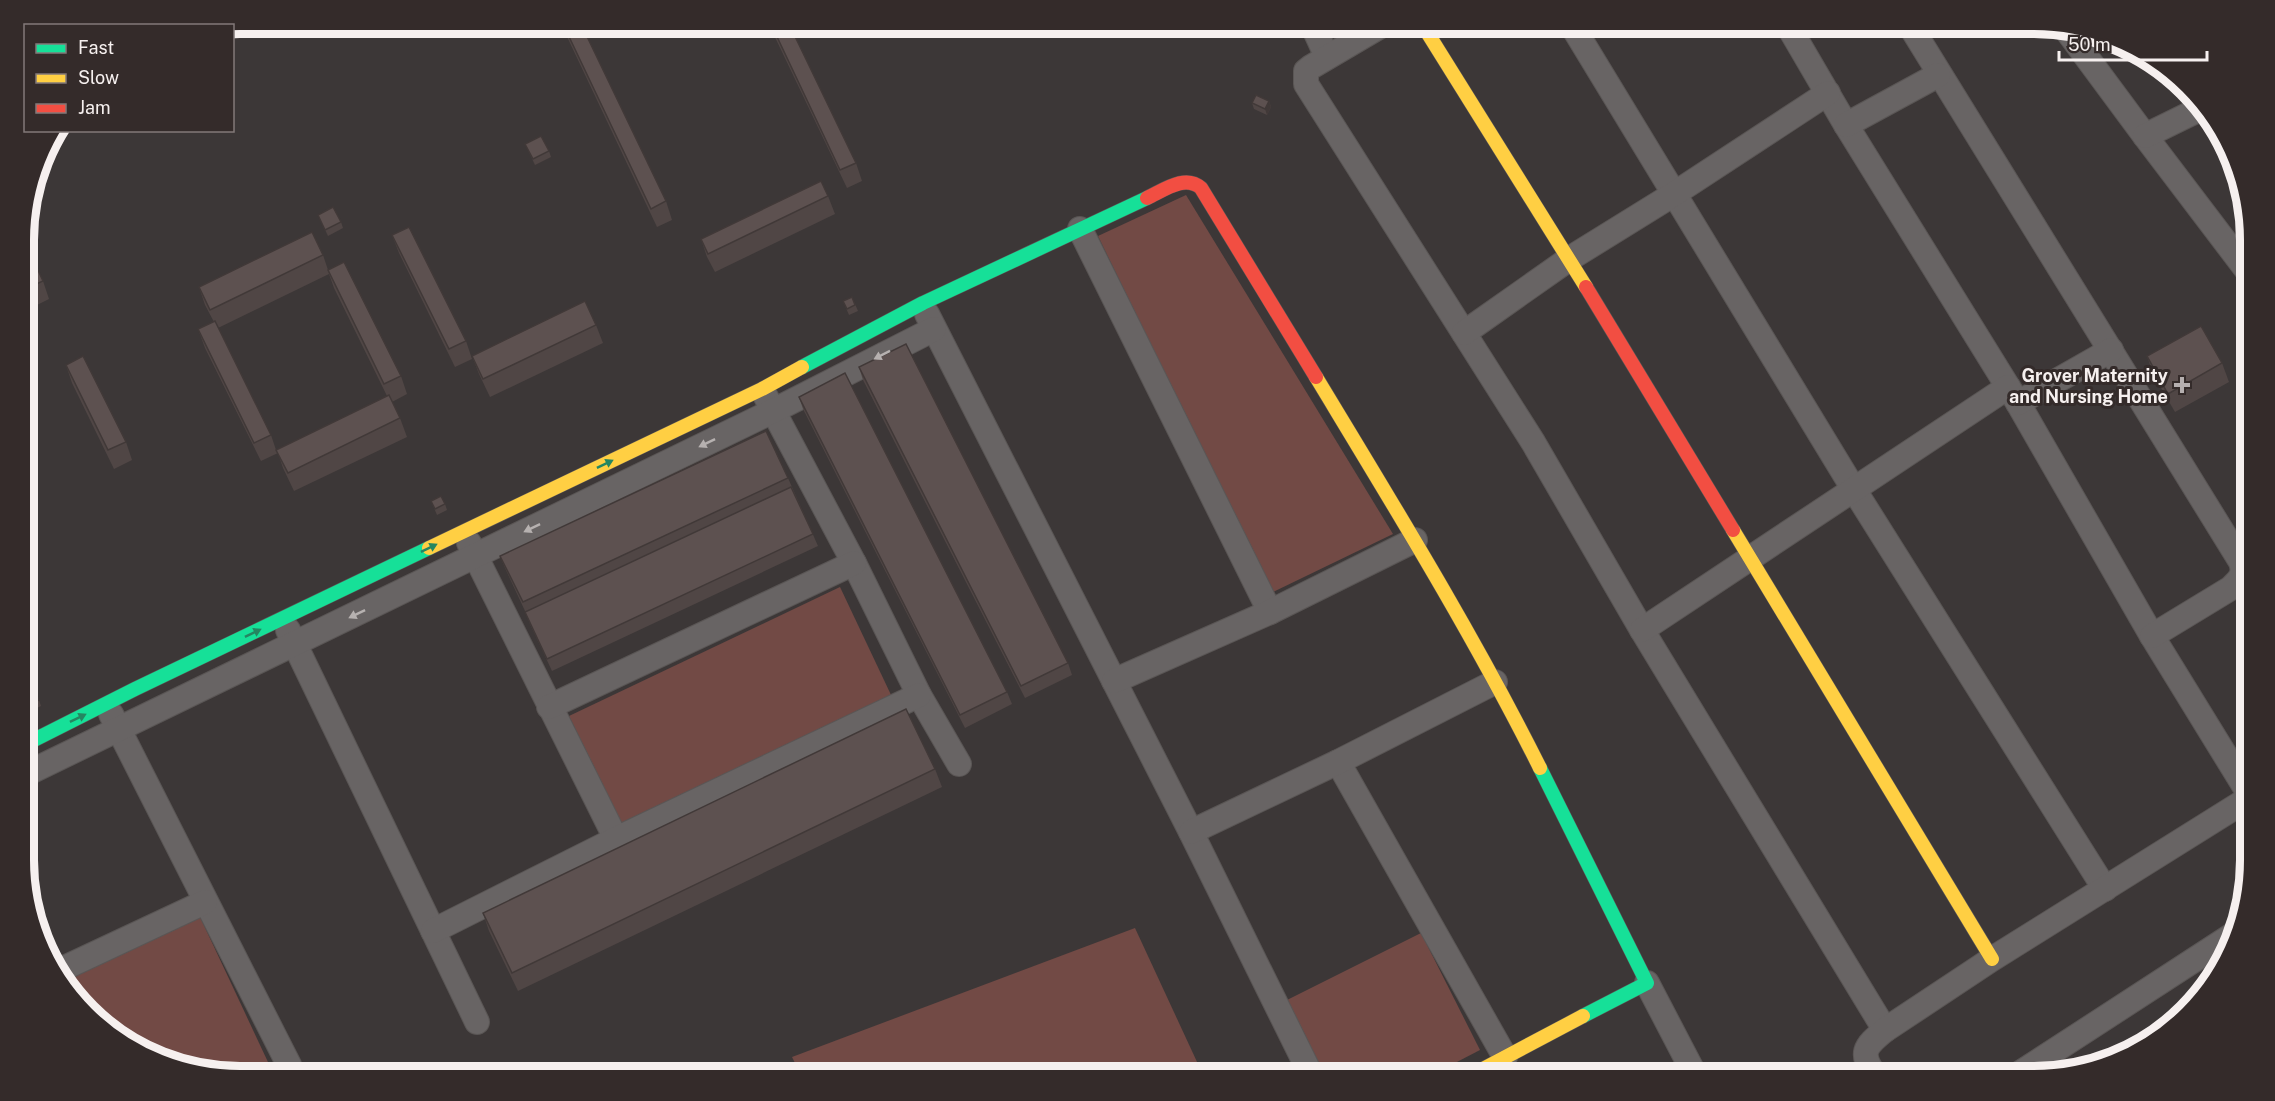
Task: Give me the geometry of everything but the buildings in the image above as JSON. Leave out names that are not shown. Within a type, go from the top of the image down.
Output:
[{"type":"street","points":[[1317,34],[1327,57]]},
{"type":"street","points":[[1367,34],[1306,71],[1306,84],[1533,442],[1642,630],[1886,1030]]},
{"type":"street","points":[[1428,34],[1569,260],[1992,958]]},
{"type":"street","points":[[1577,34],[1853,488],[2105,889]]},
{"type":"street","points":[[1793,34],[1846,125],[2013,395],[2152,636],[2240,779]]},
{"type":"street","points":[[1915,34],[2240,560]]},
{"type":"street","points":[[2074,39],[2240,261]]},
{"type":"street","points":[[1846,125],[1938,75]]},
{"type":"street","points":[[1464,333],[1569,260],[1828,93]]},
{"type":"street","points":[[2145,136],[2195,111]]},
{"type":"street","points":[[34,740],[762,388],[922,303],[1184,181],[1197,184],[1415,540],[1516,720],[1690,1066]]},
{"type":"street","points":[[1080,229],[1270,612]]},
{"type":"street","points":[[922,303],[1191,832],[1307,1066]]},
{"type":"street","points":[[34,770],[773,411],[934,329]]},
{"type":"street","points":[[1642,630],[1853,488],[2013,395],[2112,350]]},
{"type":"street","points":[[762,388],[854,563],[919,695],[959,764]]},
{"type":"street","points":[[464,532],[616,839]]},
{"type":"street","points":[[1114,681],[1270,612],[1415,540]]},
{"type":"street","points":[[549,707],[854,563]]},
{"type":"street","points":[[2152,636],[2231,588],[2240,579]]},
{"type":"street","points":[[283,619],[477,1022]]},
{"type":"street","points":[[1191,832],[1338,762],[1495,682]]},
{"type":"street","points":[[433,931],[616,839],[919,695]]},
{"type":"street","points":[[106,704],[288,1066]]},
{"type":"street","points":[[1338,762],[1505,1057]]},
{"type":"street","points":[[1869,1066],[1865,1059],[1866,1050],[1870,1042],[1886,1030],[1992,958],[2240,804]]},
{"type":"street","points":[[65,968],[205,902]]},
{"type":"street","points":[[2031,1066],[2223,941]]},
{"type":"street","points":[[1488,1066],[1647,983]]},
{"type":"shaded area","points":[[1186,195],[1393,534],[1271,593],[1098,236]]},
{"type":"shaded area","points":[[840,587],[892,697],[622,825],[569,716]]},
{"type":"shaded area","points":[[200,917],[270,1066],[227,1066],[201,1063],[175,1056],[150,1045],[126,1032],[105,1015],[71,978]]},
{"type":"shaded area","points":[[1135,928],[1199,1066],[796,1066],[792,1057]]},
{"type":"shaded area","points":[[1421,933],[1480,1050],[1449,1066],[1320,1066],[1287,1000]]},
{"type":"traffic: fast","points":[[802,367],[923,303],[1147,198]]},
{"type":"traffic: fast","points":[[34,740],[429,548]]},
{"type":"traffic: fast","points":[[1540,768],[1647,983],[1583,1016]]},
{"type":"traffic: slow","points":[[1428,34],[1586,287]]},
{"type":"traffic: slow","points":[[429,548],[762,389],[802,367]]},
{"type":"traffic: slow","points":[[1316,377],[1460,619],[1540,768]]},
{"type":"traffic: slow","points":[[1733,530],[1992,959]]},
{"type":"traffic: slow","points":[[1489,1066],[1583,1016]]},
{"type":"traffic: jam","points":[[1147,198],[1181,183],[1195,184],[1201,188],[1316,377]]},
{"type":"traffic: jam","points":[[1586,287],[1733,530]]},
{"type":"place","name":"Grover Maternity and Nursing Home","points":[[2182,385]]}]
